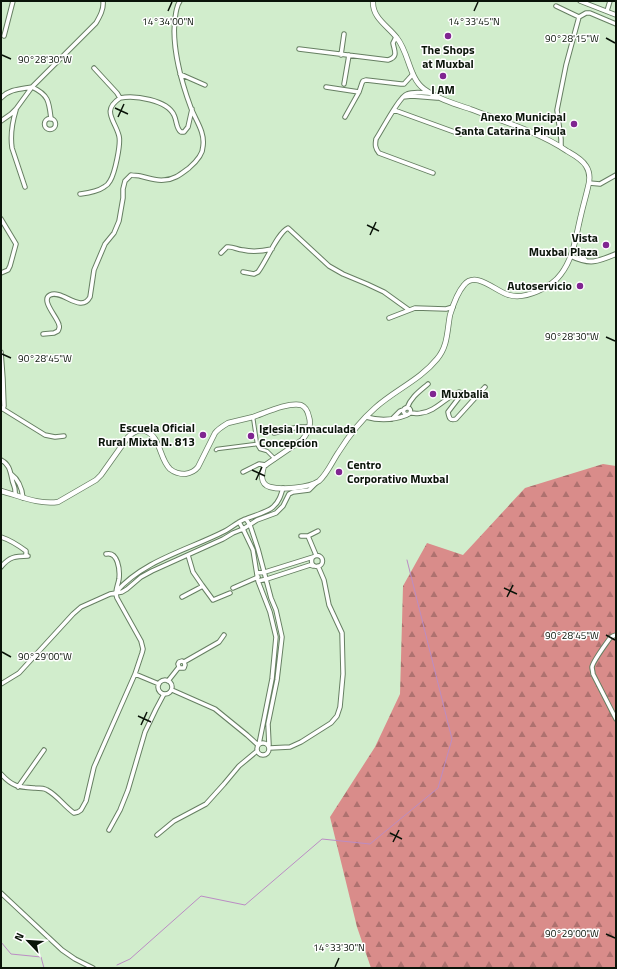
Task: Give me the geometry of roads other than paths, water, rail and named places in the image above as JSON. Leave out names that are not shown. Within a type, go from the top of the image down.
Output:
[{"type":"main road","points":[[1,491],[45,503],[58,502],[71,496],[96,480],[128,437],[138,430],[143,430],[152,435],[170,469],[178,474],[188,474],[195,471],[198,467],[217,430],[228,423],[291,405],[301,406],[308,411],[310,427],[306,436],[302,440],[264,466],[262,471],[262,479],[266,486],[270,487],[283,488],[309,485],[324,476],[350,435],[374,409],[389,396],[421,375],[438,359],[447,340],[450,315],[459,292],[467,281],[475,279],[510,295],[523,296],[547,286],[557,279],[564,270],[574,248],[589,183],[589,172],[584,164],[561,146],[513,125],[438,98],[430,93],[421,86],[413,74],[404,49],[396,37],[375,14],[373,1]]},
{"type":"street","points":[[4,36],[13,1]]},
{"type":"street","points":[[1,121],[16,109],[32,87],[96,23],[101,15],[104,4],[103,1]]},
{"type":"street","points":[[43,334],[54,334],[60,328],[59,323],[48,305],[47,300],[51,294],[57,294],[81,303],[88,300],[90,297],[94,270],[105,244],[114,233],[118,221],[125,181],[131,175],[158,180],[174,178],[193,165],[200,157],[203,148],[203,136],[180,74],[174,36],[174,20],[180,1]]},
{"type":"street","points":[[580,1],[616,16]]},
{"type":"street","points":[[607,11],[610,1]]},
{"type":"street","points":[[556,6],[579,17]]},
{"type":"street","points":[[561,146],[562,139],[557,110],[566,65],[579,17],[586,13],[590,13],[616,24]]},
{"type":"street","points":[[341,55],[344,34]]},
{"type":"street","points":[[299,49],[391,60],[395,53],[393,43],[396,37]]},
{"type":"street","points":[[344,84],[349,55]]},
{"type":"street","points":[[94,68],[120,98]]},
{"type":"street","points":[[180,74],[205,85]]},
{"type":"street","points":[[345,117],[364,80],[404,84],[413,74]]},
{"type":"street","points":[[1,98],[9,92],[32,87],[43,94],[48,100],[51,119]]},
{"type":"street","points":[[326,87],[359,92]]},
{"type":"street","points":[[430,93],[410,93],[403,97],[376,139],[375,149],[379,153],[433,173]]},
{"type":"street","points":[[80,194],[98,190],[104,187],[110,180],[120,141],[112,119],[111,110],[116,101],[120,98],[128,96],[160,103],[166,106],[174,115],[178,130],[182,133],[188,127],[192,109]]},
{"type":"street","points":[[403,97],[412,96],[438,98]]},
{"type":"street","points":[[16,109],[12,126],[11,141],[25,187]]},
{"type":"street","points":[[394,110],[460,134]]},
{"type":"street","points":[[589,183],[600,184],[616,175]]},
{"type":"street","points":[[1,219],[16,244],[8,270],[1,273]]},
{"type":"street","points":[[243,272],[256,274],[284,230],[288,228],[330,266],[343,274],[384,292],[409,310]]},
{"type":"street","points":[[221,253],[227,247],[231,246],[242,250],[265,251],[272,249]]},
{"type":"street","points":[[574,248],[587,262]]},
{"type":"street","points":[[571,256],[587,262],[596,262],[616,254]]},
{"type":"street","points":[[389,318],[418,308],[446,309],[453,307]]},
{"type":"street","points":[[1,352],[4,406],[2,409],[45,435],[55,438],[64,436]]},
{"type":"street","points":[[392,419],[400,411],[406,408],[414,396],[428,384]]},
{"type":"street","points":[[366,417],[373,419],[392,419],[409,414],[426,412],[440,405],[459,392],[461,395],[448,412],[450,419],[453,420],[456,419],[485,386]]},
{"type":"street","points":[[406,408],[410,409],[409,414]]},
{"type":"street","points":[[253,417],[257,444],[260,449],[267,451],[275,459]]},
{"type":"street","points":[[274,433],[298,427],[310,427]]},
{"type":"street","points":[[216,450],[257,444]]},
{"type":"street","points":[[1,460],[8,466],[16,489],[15,495]]},
{"type":"street","points":[[243,472],[259,464],[266,465]]},
{"type":"street","points":[[11,474],[17,478],[22,489],[23,498]]},
{"type":"street","points":[[1,684],[19,673],[81,607],[110,594],[122,592],[152,571],[223,539],[257,520],[276,513],[283,506],[289,494],[309,490],[316,482]]},
{"type":"street","points":[[115,593],[147,567],[226,531],[242,520],[273,507],[278,502],[283,488]]},
{"type":"street","points":[[246,519],[250,525],[258,548],[271,598],[276,610],[282,637],[277,680],[268,724],[268,753],[265,755],[260,755],[257,752]]},
{"type":"street","points":[[157,835],[174,821],[206,804],[239,766],[257,752],[272,679],[276,637],[270,612],[258,577],[253,550],[239,522]]},
{"type":"street","points":[[301,536],[308,536],[318,531]]},
{"type":"street","points":[[308,536],[314,556],[311,562],[314,566]]},
{"type":"street","points":[[1,537],[18,545],[26,551],[27,556],[12,557],[1,567]]},
{"type":"street","points":[[1,774],[12,784],[18,787],[46,789],[54,794],[74,813],[81,810],[86,800],[94,767],[135,674],[142,653],[140,638],[115,593],[119,579],[118,563],[112,554],[106,554]]},
{"type":"street","points":[[188,555],[193,572],[211,600],[230,593]]},
{"type":"street","points":[[234,588],[258,577],[265,572],[314,556],[320,556],[322,559],[321,564],[318,566]]},
{"type":"street","points":[[258,577],[267,579],[310,565],[318,566]]},
{"type":"street","points":[[258,745],[265,743],[269,747],[290,747],[301,742],[331,723],[339,712],[343,674],[342,633],[329,604],[324,580],[318,566]]},
{"type":"street","points":[[182,597],[201,587],[202,585]]},
{"type":"street","points":[[168,681],[179,667],[178,662],[184,662],[219,642],[224,635]]},
{"type":"street","points":[[616,635],[613,636],[606,644],[592,666],[592,669],[593,674],[616,719]]},
{"type":"street","points":[[135,674],[160,684]]},
{"type":"street","points":[[164,694],[159,690],[160,684],[162,681],[168,681]]},
{"type":"street","points":[[168,681],[171,684],[172,690]]},
{"type":"street","points":[[172,690],[215,709],[258,745]]},
{"type":"street","points":[[109,830],[120,810],[128,790],[145,732],[164,694],[169,693],[172,690]]},
{"type":"street","points":[[18,787],[44,750]]},
{"type":"street","points":[[1,893],[62,950],[75,959],[93,968]]},
{"type":"waterway","points":[[117,965],[130,959],[201,896],[245,905],[322,839],[370,844],[438,788],[452,739],[407,560]]},
{"type":"waterway","points":[[1,942],[11,954],[41,957],[44,968]]},
{"type":"place","name":"The Shops at Muxbal","points":[[448,36]]},
{"type":"place","name":"I AM","points":[[443,76]]},
{"type":"place","name":"Anexo Municipal Santa Catarina Pinula","points":[[574,124]]},
{"type":"place","name":"Vista Muxbal Plaza","points":[[606,245]]},
{"type":"place","name":"Autoservicio","points":[[580,286]]},
{"type":"place","name":"Muxbalia","points":[[433,394]]},
{"type":"place","name":"Escuela Oficial Rural Mixta N. 813","points":[[203,435]]},
{"type":"place","name":"Iglesia Inmaculada Concepcion","points":[[251,436]]},
{"type":"place","name":"Centro Corporativo Muxbal","points":[[339,472]]}]
